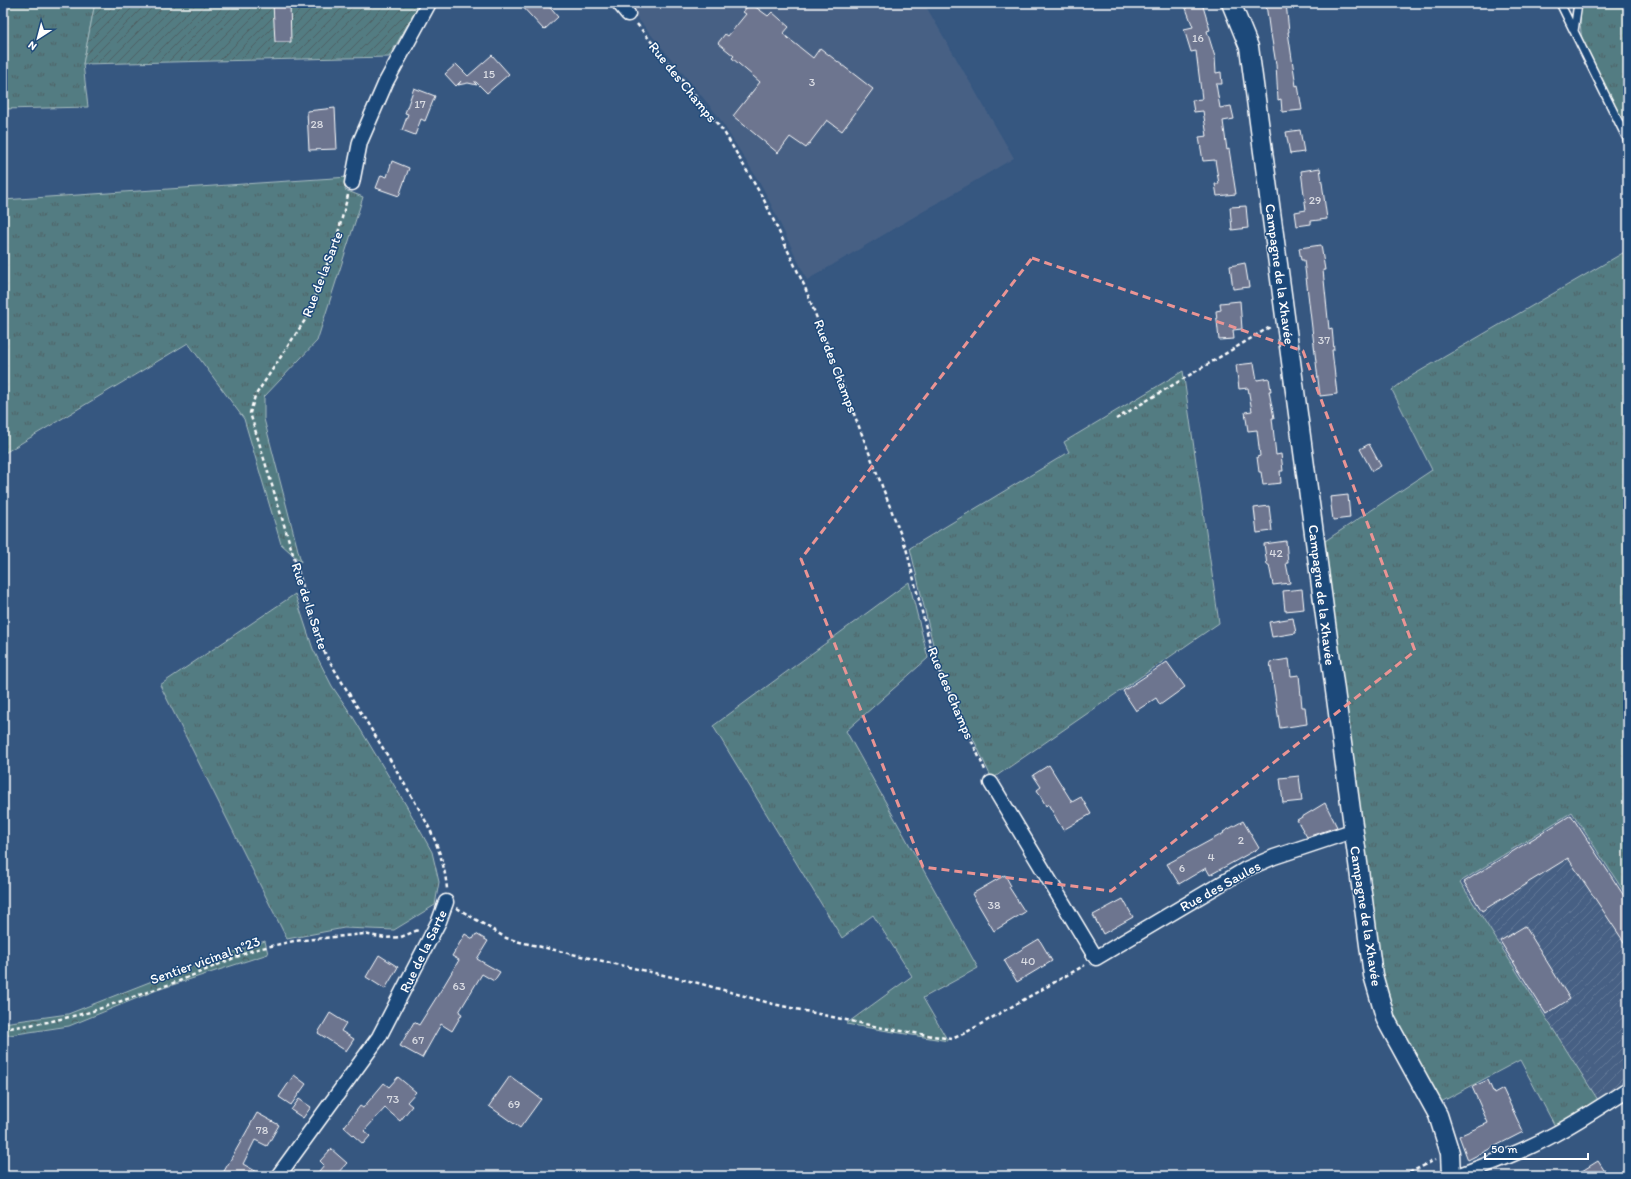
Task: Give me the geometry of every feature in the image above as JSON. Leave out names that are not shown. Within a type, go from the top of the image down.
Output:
[{"type":"street","points":[[352,183],[360,142],[386,82],[428,3]]},
{"type":"street","points":[[619,3],[628,14]]},
{"type":"street","name":"Campagne de la Xhavée","points":[[1231,3],[1249,47],[1372,975],[1386,1020],[1438,1115],[1450,1153],[1451,1176]]},
{"type":"street","points":[[991,784],[1096,958]]},
{"type":"street","name":"Rue des Saules","points":[[1096,958],[1246,869],[1274,857],[1352,831]]},
{"type":"street","name":"Rue de la Sarte","points":[[278,1176],[379,1037],[439,922],[446,902]]},
{"type":"street","points":[[1457,1176],[1517,1153],[1552,1136],[1628,1089]]},
{"type":"lane","points":[[1560,3],[1628,141]]},
{"type":"lane","points":[[1574,31],[1578,3]]},
{"type":"path","name":"Rue des Champs","points":[[628,14],[724,132],[764,200],[804,285],[906,548],[934,660],[982,764]]},
{"type":"path","name":"Rue de la Sarte","points":[[352,183],[337,237],[310,314],[258,391],[250,413],[321,646],[432,832],[443,862],[447,888],[446,902]]},
{"type":"path","points":[[1116,419],[1270,327],[1286,320]]},
{"type":"path","points":[[446,902],[506,938],[513,940],[698,984],[773,1004],[883,1028],[952,1039],[965,1034],[1096,958]]},
{"type":"path","name":"Sentier vicinal n°23","points":[[3,1029],[48,1022],[90,1012],[179,981],[253,950],[294,941],[364,934],[385,938],[401,937],[439,922]]},
{"type":"path","points":[[1404,1176],[1450,1153]]},
{"type":"highlighted area","points":[[1032,258],[1303,351],[1415,651],[1111,891],[923,867],[801,559]]},
{"type":"shaded area","points":[[625,3],[924,3],[1014,158],[807,280],[763,188],[718,116]]},
{"type":"shaded area","points":[[1572,812],[1628,898],[1628,1079],[1598,1100],[1460,882]]},
{"type":"green space","points":[[3,3],[95,3],[83,64],[88,107],[3,109]]},
{"type":"green space","points":[[95,3],[420,3],[389,57],[83,64]]},
{"type":"green space","points":[[1583,3],[1628,3],[1628,133],[1582,39],[1580,21]]},
{"type":"green space","points":[[349,177],[345,190],[363,197],[317,341],[264,397],[264,419],[301,562],[281,544],[244,419],[188,343],[3,454],[3,200]]},
{"type":"green space","points":[[1628,250],[1628,898],[1572,812],[1460,882],[1598,1100],[1556,1128],[1520,1060],[1439,1103],[1391,1016],[1374,966],[1319,545],[1432,470],[1392,390],[1408,378]]},
{"type":"green space","points":[[1183,371],[1219,623],[992,779],[937,661],[910,548],[1069,452],[1064,442]]},
{"type":"green space","points":[[909,582],[928,658],[846,731],[978,968],[923,998],[948,1041],[846,1024],[912,976],[873,915],[842,938],[713,726]]},
{"type":"green space","points":[[295,594],[313,649],[332,686],[353,717],[406,805],[432,852],[439,882],[435,905],[394,930],[344,928],[287,939],[160,685]]},
{"type":"green space","points":[[265,941],[268,954],[157,990],[69,1026],[3,1036],[3,1023],[68,1014],[152,981]]},
{"type":"building","points":[[273,3],[290,3],[291,42],[275,42]]},
{"type":"building","points":[[519,3],[546,3],[558,17],[544,30]]},
{"type":"building","points":[[750,3],[768,16],[772,12],[789,27],[783,34],[813,58],[820,48],[873,89],[842,131],[827,120],[806,148],[790,137],[778,153],[733,116],[760,82],[732,58],[734,56],[718,43],[725,34],[728,36],[746,14],[743,12]]},
{"type":"building","points":[[1184,3],[1202,3],[1210,30],[1207,31],[1215,57],[1216,73],[1221,72],[1222,84],[1216,84],[1220,108],[1231,106],[1234,119],[1223,121],[1236,194],[1217,196],[1215,184],[1219,184],[1215,160],[1203,161],[1199,137],[1207,136],[1203,111],[1194,112],[1192,100],[1202,99],[1196,51],[1191,52],[1184,29],[1193,27]]},
{"type":"building","points":[[1286,3],[1288,32],[1296,86],[1298,85],[1302,110],[1282,112],[1281,99],[1278,100],[1276,64],[1266,4]]},
{"type":"building","points":[[492,55],[509,74],[487,93],[476,82],[474,82],[477,85],[468,83],[458,85],[461,81],[456,86],[445,74],[456,64],[468,76]]},
{"type":"building","points":[[414,88],[435,96],[425,121],[421,119],[415,135],[402,130],[408,114],[405,113]]},
{"type":"building","points":[[335,108],[337,149],[309,150],[307,111]]},
{"type":"building","points":[[1300,130],[1304,152],[1290,154],[1286,132]]},
{"type":"building","points":[[392,161],[409,168],[399,196],[376,188],[381,175],[387,177]]},
{"type":"building","points":[[1320,168],[1327,219],[1311,221],[1311,224],[1297,226],[1295,212],[1306,210],[1301,171]]},
{"type":"building","points":[[1246,206],[1248,228],[1232,230],[1230,207]]},
{"type":"building","points":[[1321,245],[1325,270],[1323,270],[1329,329],[1332,328],[1334,350],[1332,350],[1337,394],[1320,396],[1304,260],[1301,260],[1299,248]]},
{"type":"building","points":[[1245,263],[1249,287],[1233,289],[1230,266]]},
{"type":"building","points":[[1240,301],[1242,329],[1233,330],[1234,339],[1219,340],[1216,311],[1221,310],[1220,303]]},
{"type":"building","points":[[1254,363],[1257,380],[1269,378],[1271,391],[1269,391],[1274,418],[1272,418],[1276,455],[1281,454],[1283,471],[1280,471],[1281,483],[1263,485],[1257,457],[1260,456],[1257,430],[1248,431],[1245,412],[1252,411],[1248,388],[1239,389],[1236,365]]},
{"type":"building","points":[[1369,444],[1381,466],[1372,471],[1360,449]]},
{"type":"building","points":[[1348,495],[1350,518],[1333,520],[1330,497]]},
{"type":"building","points":[[1269,506],[1272,531],[1257,533],[1254,508]]},
{"type":"building","points":[[1286,541],[1288,563],[1286,563],[1290,583],[1273,585],[1269,565],[1267,565],[1264,544]]},
{"type":"building","points":[[1302,589],[1304,609],[1285,611],[1283,591]]},
{"type":"building","points":[[1293,618],[1296,633],[1272,637],[1269,622]]},
{"type":"building","points":[[1289,659],[1291,676],[1299,675],[1302,707],[1305,707],[1307,724],[1280,728],[1270,662]]},
{"type":"building","points":[[1167,662],[1185,687],[1160,705],[1156,698],[1136,711],[1123,691]]},
{"type":"building","points":[[1049,765],[1072,802],[1081,797],[1091,814],[1063,830],[1048,804],[1046,806],[1037,790],[1041,787],[1033,775]]},
{"type":"building","points":[[1299,776],[1302,801],[1283,803],[1280,778]]},
{"type":"building","points":[[1325,803],[1337,827],[1307,837],[1297,820]]},
{"type":"building","points":[[1571,815],[1628,902],[1628,948],[1568,858],[1482,911],[1464,882]]},
{"type":"building","points":[[1243,821],[1259,848],[1210,875],[1206,868],[1179,884],[1167,864]]},
{"type":"building","points":[[1005,875],[1011,886],[1009,887],[1025,912],[994,931],[972,894]]},
{"type":"building","points":[[1123,899],[1133,917],[1103,934],[1093,915]]},
{"type":"building","points":[[1525,926],[1570,999],[1546,1014],[1500,941]]},
{"type":"building","points":[[465,934],[473,939],[476,934],[488,941],[477,959],[500,972],[494,981],[482,974],[459,1012],[462,1014],[452,1031],[441,1024],[422,1058],[400,1046],[414,1022],[419,1025],[459,960],[452,956]]},
{"type":"building","points":[[1039,939],[1052,961],[1017,982],[1004,960]]},
{"type":"building","points":[[379,955],[398,967],[385,989],[366,977]]},
{"type":"building","points":[[330,1013],[346,1023],[341,1031],[354,1039],[346,1051],[318,1033]]},
{"type":"building","points":[[294,1075],[306,1084],[291,1105],[279,1097]]},
{"type":"building","points":[[510,1076],[541,1099],[520,1128],[489,1106]]},
{"type":"building","points":[[398,1077],[416,1092],[407,1102],[412,1106],[400,1121],[385,1108],[364,1131],[370,1136],[363,1144],[344,1127],[360,1106],[363,1108],[384,1083],[389,1087]]},
{"type":"building","points":[[1488,1080],[1494,1094],[1503,1089],[1523,1132],[1468,1160],[1459,1136],[1488,1123],[1472,1087]]},
{"type":"building","points":[[299,1099],[311,1107],[303,1118],[291,1110]]},
{"type":"building","points":[[257,1113],[279,1125],[267,1146],[255,1140],[243,1164],[264,1176],[230,1176],[223,1173]]},
{"type":"building","points":[[331,1149],[347,1163],[335,1176],[315,1176],[324,1165],[320,1161]]},
{"type":"building","points":[[1598,1161],[1608,1176],[1574,1176]]}]
